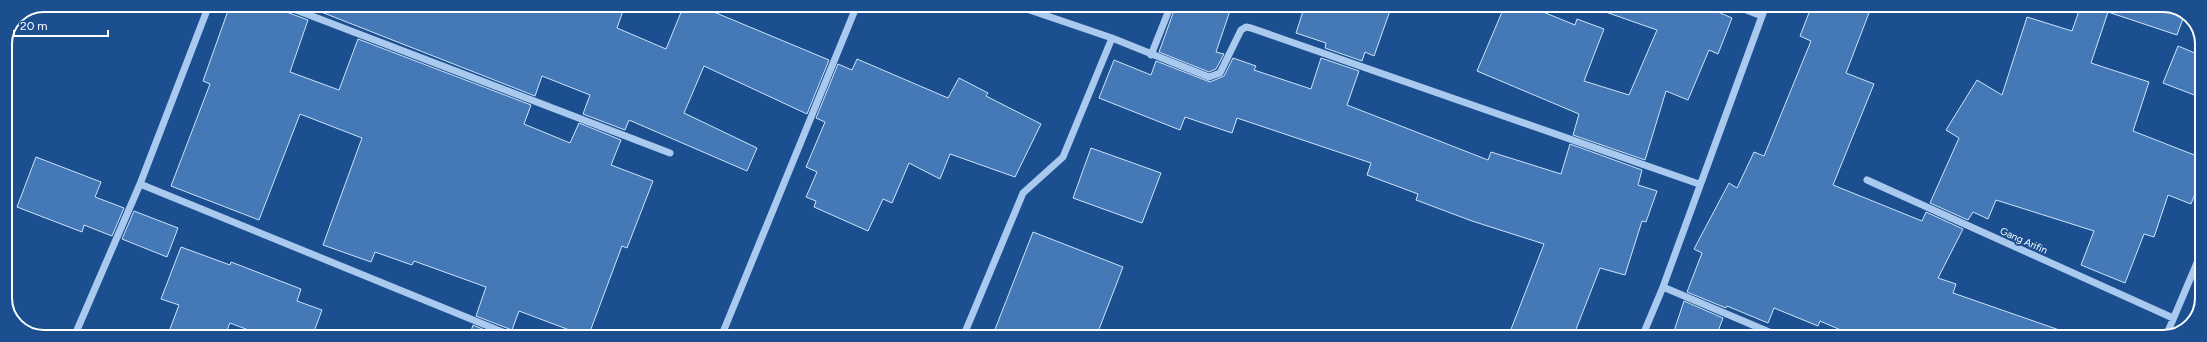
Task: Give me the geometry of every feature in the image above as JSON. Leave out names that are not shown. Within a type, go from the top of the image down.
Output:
[{"type":"street","points":[[77,330],[140,184],[206,12]]},
{"type":"street","points":[[301,12],[670,153]]},
{"type":"street","points":[[724,330],[854,12]]},
{"type":"street","points":[[1042,12],[1112,38],[1209,78],[1220,73],[1241,30],[1246,27],[1251,28],[1699,184]]},
{"type":"street","points":[[1151,55],[1168,12]]},
{"type":"street","points":[[1751,12],[1762,16]]},
{"type":"street","points":[[1645,330],[1664,287],[1699,184],[1763,12]]},
{"type":"street","points":[[966,330],[1023,193],[1063,157],[1112,38]]},
{"type":"street","name":"Gang Arifin","points":[[1867,180],[2173,318]]},
{"type":"street","points":[[140,184],[498,330]]},
{"type":"street","points":[[2169,329],[2195,267]]},
{"type":"street","points":[[1664,287],[1765,330]]},
{"type":"building","points":[[228,12],[286,12],[308,20],[290,72],[339,90],[358,39],[531,105],[524,124],[570,143],[579,123],[621,140],[611,165],[653,181],[627,248],[622,246],[591,330],[569,330],[519,311],[512,330],[476,316],[486,287],[414,261],[412,265],[375,252],[371,262],[323,245],[362,138],[300,114],[259,220],[171,186],[210,84],[203,81]]},
{"type":"building","points":[[321,12],[623,12],[617,28],[666,49],[681,12],[714,12],[829,60],[807,114],[704,66],[684,113],[757,148],[747,171],[629,120],[625,130],[583,114],[590,95],[542,76],[535,96]]},
{"type":"building","points":[[1173,12],[1230,12],[1216,52],[1224,54],[1216,69],[1209,72],[1159,52]]},
{"type":"building","points":[[1303,12],[1390,12],[1374,56],[1365,52],[1362,61],[1325,48],[1326,43],[1296,33]]},
{"type":"building","points":[[1502,12],[1543,12],[1575,25],[1577,19],[1604,29],[1584,81],[1629,95],[1657,30],[1606,12],[1718,12],[1732,18],[1718,54],[1709,50],[1688,100],[1666,91],[1645,160],[1573,135],[1579,114],[1477,71]]},
{"type":"building","points":[[1809,12],[1869,12],[1846,73],[1874,84],[1833,185],[1922,221],[1926,212],[1963,229],[1938,278],[1956,284],[1953,293],[2059,330],[1841,330],[1820,321],[1818,326],[1774,308],[1768,323],[1727,306],[1726,308],[1687,292],[1702,253],[1694,249],[1729,183],[1737,188],[1754,152],[1764,156],[1811,41],[1800,36]]},
{"type":"building","points":[[2079,12],[2108,12],[2091,63],[2149,82],[2133,131],[2195,155],[2195,194],[2191,204],[2168,195],[2154,237],[2144,234],[2125,283],[2081,265],[2094,231],[1996,200],[1988,219],[1973,212],[1968,220],[1930,203],[1959,138],[1946,130],[1977,80],[2002,95],[2027,17],[2072,31]]},
{"type":"building","points":[[2108,12],[2167,12],[2177,15],[2183,19],[2177,35]]},
{"type":"building","points":[[2178,46],[2195,53],[2195,95],[2163,83]]},
{"type":"building","points":[[1233,58],[1256,66],[1254,70],[1311,89],[1321,58],[1359,71],[1347,105],[1488,160],[1491,152],[1561,174],[1570,144],[1642,170],[1638,185],[1657,191],[1646,222],[1642,221],[1625,275],[1600,268],[1576,330],[1511,330],[1544,244],[1472,221],[1416,200],[1418,194],[1367,175],[1371,163],[1237,118],[1232,133],[1185,117],[1180,130],[1099,98],[1114,60],[1151,75],[1156,61],[1210,82],[1224,76]]},
{"type":"building","points":[[857,59],[948,98],[959,78],[988,93],[986,96],[1041,124],[1015,177],[950,154],[940,179],[909,163],[892,203],[883,199],[868,231],[814,207],[816,201],[806,197],[817,172],[806,167],[825,122],[816,118],[838,64],[852,70]]},
{"type":"building","points":[[1091,148],[1161,173],[1142,223],[1073,198]]},
{"type":"building","points":[[36,157],[101,182],[95,197],[124,208],[112,236],[84,225],[82,232],[17,207]]},
{"type":"building","points":[[134,211],[178,228],[167,257],[122,239]]},
{"type":"building","points":[[1033,232],[1123,267],[1099,330],[995,330]]},
{"type":"building","points":[[181,247],[230,265],[231,262],[301,289],[297,301],[322,310],[315,330],[248,330],[230,323],[227,330],[170,330],[179,305],[161,299]]},
{"type":"building","points":[[1684,301],[1723,318],[1719,330],[1674,330]]},
{"type":"building","points":[[473,325],[485,330],[471,330]]}]
